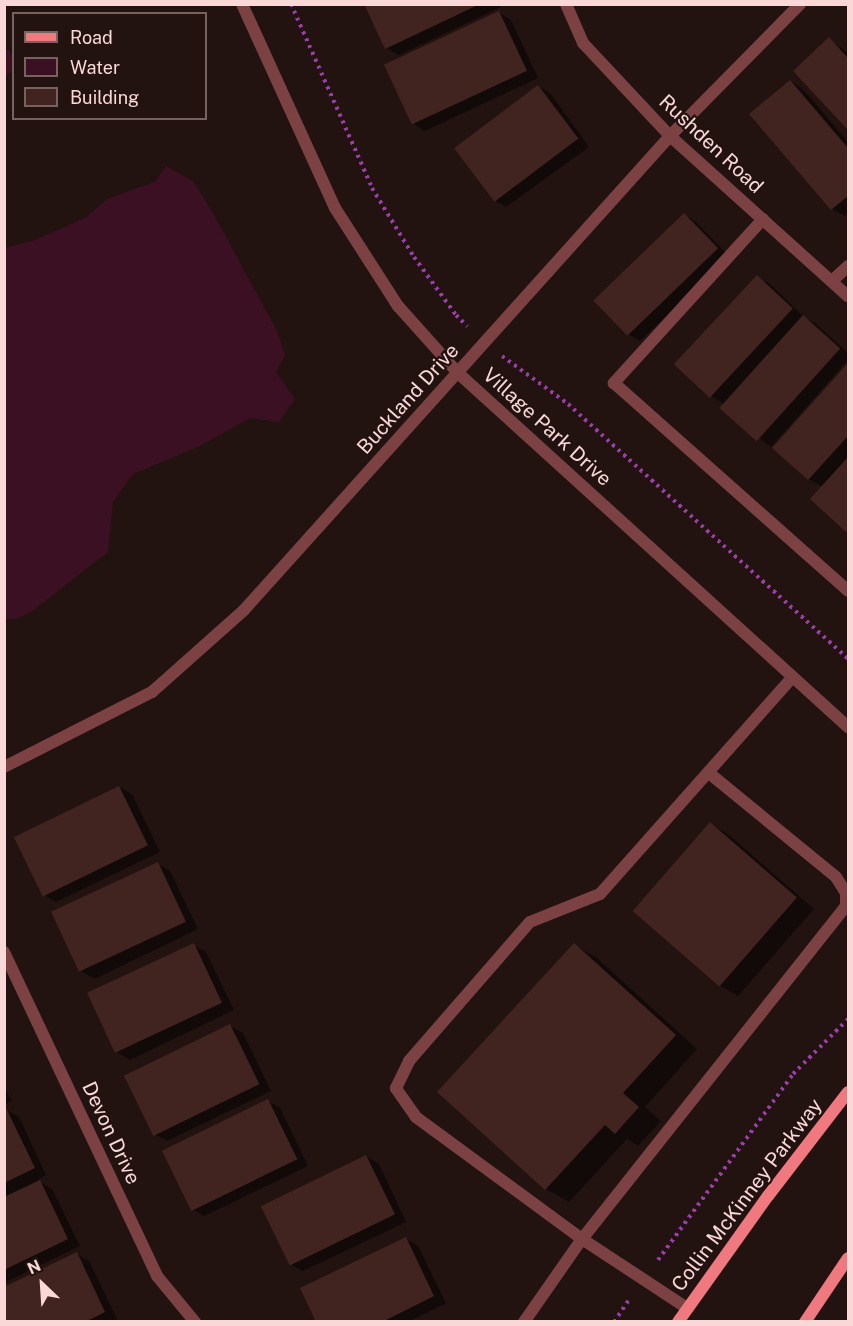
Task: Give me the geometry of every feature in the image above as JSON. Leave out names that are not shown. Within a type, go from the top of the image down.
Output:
[{"type":"street","name":"Village Park Drive","points":[[242,4],[335,208],[398,306],[458,373],[849,728]]},
{"type":"street","name":"Rushden Road","points":[[566,4],[584,43],[670,136],[849,296]]},
{"type":"street","name":"Buckland Drive","points":[[4,767],[152,692],[244,610],[670,136],[800,4]]},
{"type":"street","points":[[762,219],[615,383],[849,591]]},
{"type":"street","points":[[832,281],[849,266]]},
{"type":"street","points":[[687,1308],[582,1239],[416,1117],[396,1088],[409,1061],[530,922],[600,894],[793,677]]},
{"type":"street","points":[[524,1322],[582,1239],[846,906],[846,892],[836,877],[709,773]]},
{"type":"street","name":"Devon Drive","points":[[4,952],[157,1276],[195,1322]]},
{"type":"street","name":"Collin McKinney Parkway","points":[[678,1322],[768,1196],[849,1092]]},
{"type":"street","points":[[805,1322],[849,1258]]},
{"type":"path","points":[[291,4],[372,188],[414,256],[456,315],[485,342],[568,404],[849,659]]},
{"type":"path","points":[[614,1322],[793,1074],[849,1019]]},
{"type":"water","points":[[9,49],[12,57],[12,72],[5,76],[5,51]]},
{"type":"water","points":[[166,166],[193,181],[214,215],[276,329],[285,355],[276,372],[295,399],[279,422],[250,418],[200,446],[133,474],[113,502],[108,552],[31,612],[16,619],[5,619],[5,248],[35,240],[87,217],[107,199],[155,182]]},
{"type":"building","points":[[364,4],[480,4],[385,49]]},
{"type":"building","points":[[499,11],[527,71],[412,124],[384,65]]},
{"type":"building","points":[[829,37],[848,58],[848,130],[793,71]]},
{"type":"building","points":[[790,80],[848,148],[848,196],[831,210],[749,114]]},
{"type":"building","points":[[538,85],[578,139],[494,202],[454,148]]},
{"type":"building","points":[[684,213],[718,248],[627,336],[593,301]]},
{"type":"building","points":[[757,275],[793,308],[710,398],[674,364]]},
{"type":"building","points":[[803,315],[840,348],[757,441],[719,408]]},
{"type":"building","points":[[848,363],[848,436],[808,480],[772,448]]},
{"type":"building","points":[[848,457],[848,529],[846,532],[810,499]]},
{"type":"building","points":[[119,786],[148,845],[43,897],[14,837]]},
{"type":"building","points":[[710,822],[797,897],[719,987],[633,911]]},
{"type":"building","points":[[158,862],[186,922],[79,972],[51,912]]},
{"type":"building","points":[[194,943],[222,1003],[115,1053],[87,993]]},
{"type":"building","points":[[574,943],[676,1035],[623,1093],[639,1107],[615,1134],[605,1125],[545,1190],[437,1092]]},
{"type":"building","points":[[230,1024],[259,1084],[153,1136],[124,1076]]},
{"type":"building","points":[[268,1099],[297,1159],[191,1211],[162,1151]]},
{"type":"building","points":[[6,1108],[35,1168],[4,1183],[4,1109]]},
{"type":"building","points":[[366,1155],[395,1214],[290,1266],[261,1206]]},
{"type":"building","points":[[40,1180],[68,1239],[4,1270],[4,1197]]},
{"type":"building","points":[[406,1237],[434,1296],[382,1322],[316,1322],[300,1288]]},
{"type":"building","points":[[77,1252],[105,1312],[85,1322],[4,1322],[4,1287]]}]
